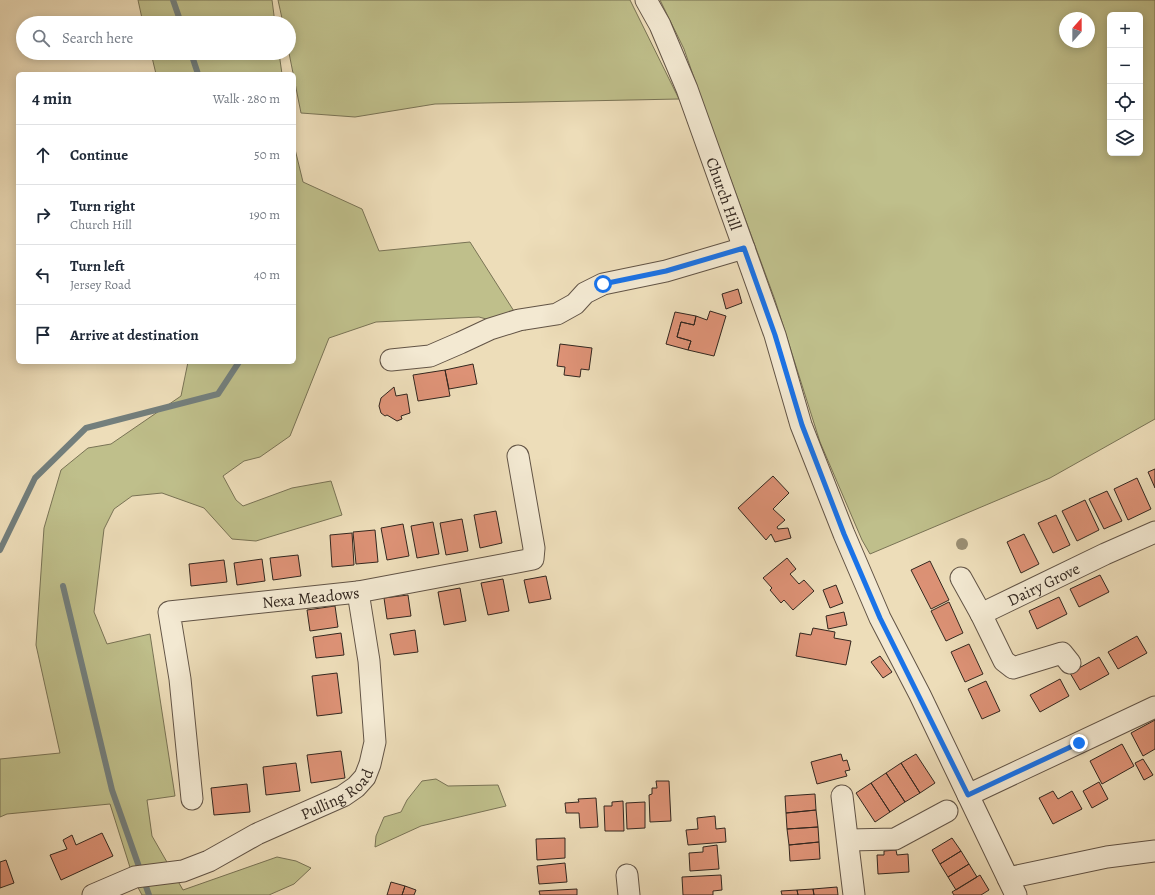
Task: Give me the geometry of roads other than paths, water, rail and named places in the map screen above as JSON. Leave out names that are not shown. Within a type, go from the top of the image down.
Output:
[{"type":"street","name":"Church Hill","points":[[646,0],[660,25],[687,89],[775,335],[802,425],[844,534],[880,618],[1012,886]]},
{"type":"street","points":[[391,360],[430,356],[490,329],[519,320],[557,314],[575,304],[585,293],[603,284],[666,271],[744,248]]},
{"type":"street","name":"Nexa Meadows","points":[[192,799],[180,679],[168,612],[358,592],[533,559],[534,548],[518,456]]},
{"type":"street","name":"Dairy Grove","points":[[981,614],[1107,558],[1155,532]]},
{"type":"street","points":[[961,578],[1004,661],[1012,668],[1062,653],[1070,663]]},
{"type":"street","name":"Pulling Road","points":[[93,895],[135,877],[183,871],[209,861],[257,834],[343,796],[356,787],[365,777],[370,764],[375,742],[369,661],[358,592]]},
{"type":"street","points":[[968,795],[1155,707]]},
{"type":"street","points":[[842,796],[854,895]]},
{"type":"street","points":[[848,840],[896,839],[946,811]]},
{"type":"street","points":[[1012,886],[1107,857],[1155,851]]},
{"type":"waterway","points":[[173,0],[179,16]]},
{"type":"waterway","points":[[193,60],[197,72]]},
{"type":"waterway","points":[[0,550],[35,478],[86,428],[218,394],[238,364]]},
{"type":"waterway","points":[[63,586],[112,790],[149,895]]}]
